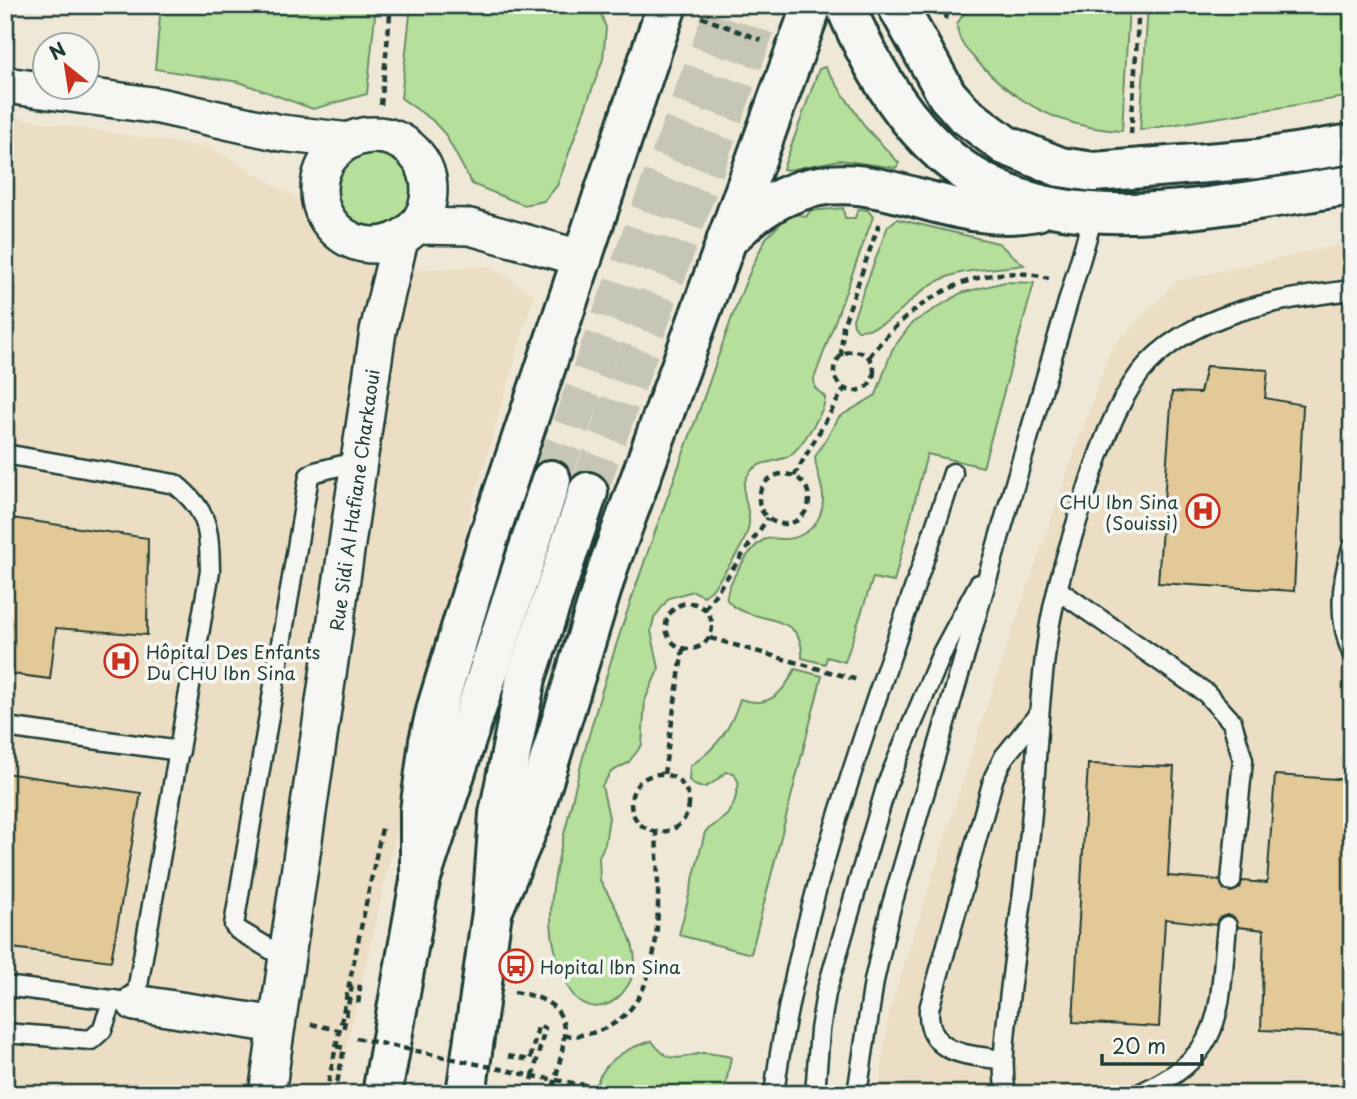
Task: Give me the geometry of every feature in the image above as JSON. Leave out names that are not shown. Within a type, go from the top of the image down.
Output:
[{"type":"main road","points":[[780,5],[789,5]]},
{"type":"main road","points":[[492,912],[531,821],[609,565],[813,5]]},
{"type":"main road","points":[[845,5],[870,57],[905,115],[952,163],[979,181],[1010,196],[1051,208],[1094,214],[1174,211],[1352,186]]},
{"type":"main road","points":[[897,5],[947,95],[964,114],[1005,145],[1060,167],[1094,172],[1257,159],[1352,144]]},
{"type":"main road","points":[[420,881],[421,799],[437,707],[491,530],[584,259],[682,10]]},
{"type":"main road","points":[[727,239],[758,212],[792,193],[838,183],[892,190],[973,213],[999,215],[1051,208]]},
{"type":"main road","points":[[382,1094],[420,881],[551,480]]},
{"type":"main road","points":[[466,1094],[492,912],[499,814],[527,678],[588,492]]},
{"type":"street","points":[[5,85],[159,106],[258,129],[349,141],[375,135],[402,142],[421,161],[430,187],[429,201],[408,233]]},
{"type":"street","points":[[258,129],[292,157],[318,191]]},
{"type":"street","points":[[349,141],[330,156],[320,178],[318,191],[324,216],[341,235],[352,242],[376,246],[408,233],[453,225],[488,231],[584,259]]},
{"type":"street","points":[[430,187],[457,211],[488,231]]},
{"type":"street","name":"Rue Sidi Al Hafiane Charkaoui","points":[[267,1094],[289,1023],[287,959],[379,327],[408,233]]},
{"type":"street","points":[[352,242],[372,284],[379,327]]},
{"type":"street","points":[[124,1001],[289,1023]]},
{"type":"lane","points":[[857,1094],[874,981],[890,911],[1094,214]]},
{"type":"lane","points":[[1006,1094],[1003,1060],[1029,841],[1038,715],[1048,634],[1094,466],[1116,412],[1141,373],[1162,351],[1184,334],[1231,315],[1274,303],[1352,290]]},
{"type":"lane","points":[[5,454],[175,484],[192,497],[204,514],[209,535],[210,571],[180,751],[124,1001],[91,1040],[5,1034]]},
{"type":"lane","points":[[287,959],[234,925],[309,476],[315,472],[359,461]]},
{"type":"lane","points":[[774,1094],[793,984],[807,927],[879,686],[953,473]]},
{"type":"lane","points":[[1352,548],[1343,619],[1352,653]]},
{"type":"lane","points":[[815,1094],[826,992],[887,784],[942,653],[996,553]]},
{"type":"lane","points":[[1058,590],[1206,693],[1232,722],[1240,740],[1242,760],[1231,881]]},
{"type":"lane","points":[[1003,1060],[955,1052],[942,1046],[933,1035],[928,1022],[929,1009],[994,777],[1004,757],[1038,715]]},
{"type":"lane","points":[[5,727],[180,751]]},
{"type":"lane","points":[[1139,1094],[1186,1068],[1202,1048],[1214,1026],[1227,926]]},
{"type":"lane","points":[[5,986],[124,1001]]},
{"type":"path","points":[[381,105],[391,5]]},
{"type":"path","points":[[945,24],[952,5]]},
{"type":"path","points":[[1130,141],[1139,5]]},
{"type":"path","points":[[682,10],[766,43]]},
{"type":"path","points":[[841,356],[843,326],[892,190]]},
{"type":"path","points":[[869,357],[881,341],[925,301],[964,281],[1017,274],[1073,285]]},
{"type":"path","points":[[855,351],[869,357],[875,372],[868,387],[852,392],[844,389],[835,378],[836,362],[841,356],[855,351]]},
{"type":"path","points":[[794,475],[844,389]]},
{"type":"path","points":[[783,474],[794,475],[802,480],[810,498],[803,516],[786,524],[768,518],[759,500],[766,481],[783,474]]},
{"type":"path","points":[[705,609],[768,518]]},
{"type":"path","points":[[682,649],[668,635],[669,615],[676,607],[686,604],[705,609]]},
{"type":"path","points":[[682,649],[703,645],[710,638],[713,627],[705,609]]},
{"type":"path","points":[[710,638],[879,686]]},
{"type":"path","points":[[664,774],[682,649]]},
{"type":"path","points":[[664,774],[676,779],[685,788],[689,800],[688,813],[680,824],[670,830],[656,832],[644,827],[631,806],[633,793],[640,782],[651,775],[664,774]]},
{"type":"path","points":[[326,1094],[384,817]]},
{"type":"path","points":[[564,1036],[596,1033],[612,1027],[639,1001],[647,984],[656,921],[656,832]]},
{"type":"path","points":[[289,1023],[343,1031],[352,986],[360,987],[358,1013]]},
{"type":"path","points":[[481,986],[548,1000],[562,1016],[564,1036],[552,1093],[521,1086],[519,1094]]},
{"type":"path","points":[[357,1025],[356,1038],[533,1076],[637,1094]]},
{"type":"path","points":[[516,1058],[530,1060],[538,1026],[545,1028],[530,1093]]},
{"type":"path","points":[[335,1046],[344,1048],[335,1094]]},
{"type":"shaded area","points":[[5,116],[211,148],[420,269],[490,266],[534,295],[469,517],[336,1094],[5,1094]]},
{"type":"shaded area","name":"CHU Ibn Sina (Souissi)","points":[[1352,242],[1352,1094],[878,1094],[889,1012],[997,674],[1111,348],[1176,281]]},
{"type":"green space","points":[[161,5],[376,5],[367,94],[313,109],[239,82],[155,69]]},
{"type":"green space","points":[[411,5],[598,5],[606,28],[603,59],[557,186],[544,201],[524,205],[472,184],[445,134],[432,120],[401,98]]},
{"type":"green space","points":[[969,5],[1129,5],[1122,131],[1062,120],[1027,103],[995,79],[961,42],[957,24]]},
{"type":"green space","points":[[1148,5],[1352,5],[1352,96],[1140,130]]},
{"type":"green space","points":[[825,67],[866,128],[899,163],[896,168],[840,160],[783,169],[819,69]]},
{"type":"green space","points":[[372,147],[388,150],[401,159],[410,172],[413,188],[410,204],[401,217],[388,226],[372,229],[356,226],[343,217],[334,204],[331,188],[334,172],[343,159],[356,150]]},
{"type":"green space","points":[[843,208],[845,218],[855,218],[858,209],[868,210],[873,217],[814,379],[815,388],[825,397],[821,411],[812,429],[794,452],[784,458],[758,465],[750,472],[744,485],[749,517],[747,533],[712,590],[704,596],[693,591],[669,598],[654,618],[651,631],[659,668],[645,700],[642,745],[628,763],[611,772],[602,786],[609,817],[605,844],[599,857],[600,880],[631,941],[634,972],[617,999],[598,1007],[588,1005],[574,996],[562,972],[552,936],[551,902],[556,868],[580,768],[608,671],[726,333],[766,238],[785,219],[798,214],[806,217],[810,211]]},
{"type":"green space","points":[[897,219],[998,243],[1024,265],[967,272],[945,278],[924,290],[890,319],[858,330],[853,319],[888,226]]},
{"type":"green space","points":[[1005,282],[1034,283],[983,467],[927,454],[894,582],[873,578],[845,662],[827,657],[825,664],[802,658],[800,642],[794,631],[785,624],[748,613],[727,600],[734,576],[760,542],[768,538],[788,539],[799,536],[817,520],[823,493],[815,457],[839,417],[876,395],[892,350],[912,323],[961,293]]},
{"type":"green space","points":[[795,669],[822,676],[751,954],[679,935],[705,832],[727,815],[734,803],[739,783],[734,773],[726,772],[708,786],[699,787],[689,780],[690,766],[708,753],[721,737],[732,720],[740,699],[759,702],[773,697],[785,686]]},
{"type":"green space","points":[[652,1041],[669,1057],[680,1058],[705,1053],[731,1057],[724,1094],[593,1094],[596,1083],[607,1066],[632,1048]]},
{"type":"building","points":[[1206,366],[1268,370],[1265,398],[1303,405],[1294,591],[1158,583],[1172,392],[1200,393]]},
{"type":"building","points":[[5,517],[148,538],[147,635],[56,628],[50,679],[5,673]]},
{"type":"building","points":[[1088,764],[1174,767],[1168,876],[1220,880],[1224,890],[1231,892],[1240,888],[1242,881],[1267,883],[1275,775],[1352,780],[1349,1034],[1261,1030],[1264,930],[1238,927],[1234,917],[1227,915],[1218,919],[1216,925],[1165,919],[1159,1027],[1073,1022]]},
{"type":"building","points":[[5,773],[141,793],[111,961],[5,947]]},
{"type":"tunnel","points":[[551,480],[726,5]]},
{"type":"tunnel","points":[[588,492],[764,5]]},
{"type":"place","name":"CHU Ibn Sina (Souissi)","points":[[1203,511]]},
{"type":"place","name":"Hôpital Des Enfants Du CHU Ibn Sina","points":[[121,661]]},
{"type":"place","name":"Hopital Ibn Sina","points":[[516,966]]}]
